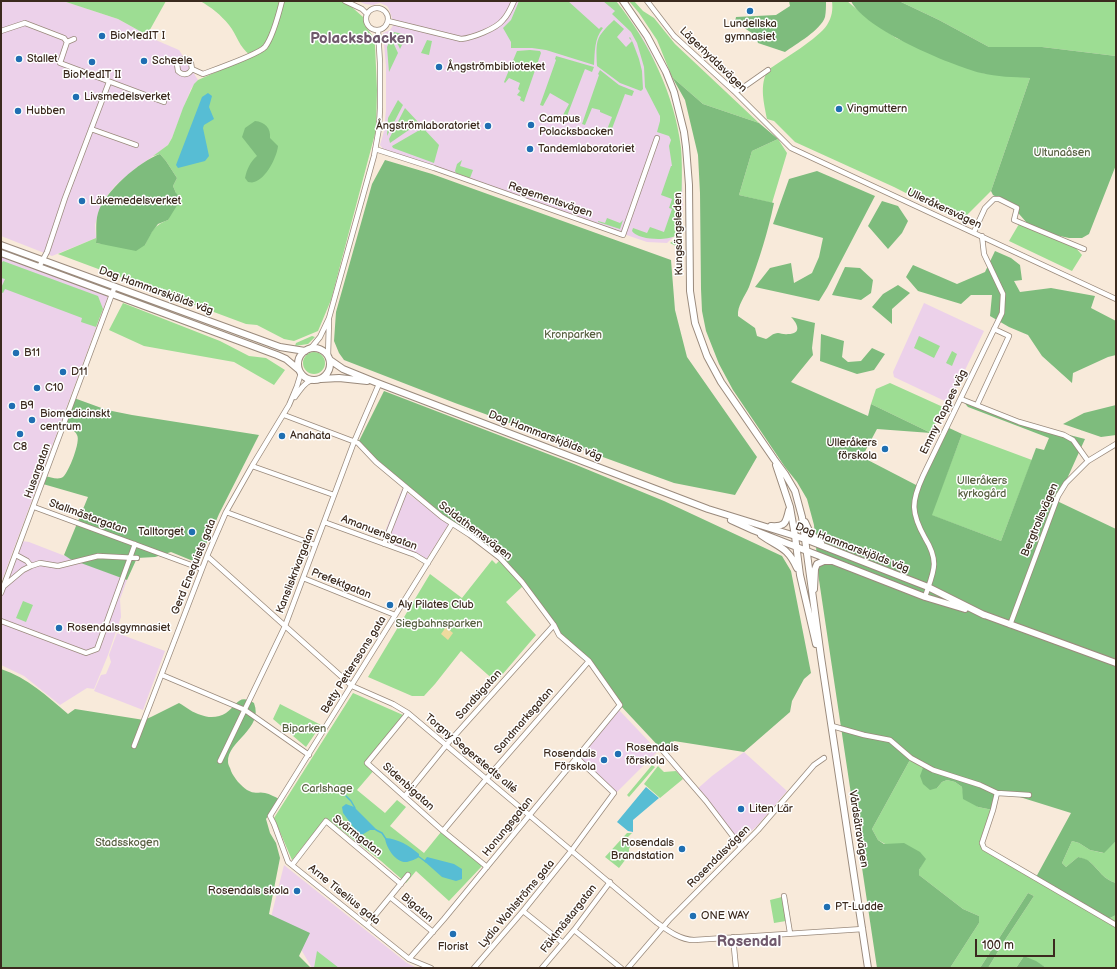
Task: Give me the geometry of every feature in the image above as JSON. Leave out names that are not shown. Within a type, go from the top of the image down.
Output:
[{"type":"main road","name":"Kungsängsleden","points":[[623,1],[647,36],[666,72],[674,92],[684,132],[689,185],[690,291],[694,323],[714,369],[774,459],[786,474],[795,491],[802,517],[806,550]]},
{"type":"main road","name":"Dag Hammarskjölds väg","points":[[1,245],[280,347],[308,349]]},
{"type":"main road","name":"Dag Hammarskjölds väg","points":[[1,253],[277,355],[286,359],[300,372]]},
{"type":"main road","points":[[308,349],[320,349],[329,358],[329,370],[321,379],[312,380],[304,377],[300,372],[298,365],[299,359],[308,349]]},
{"type":"main road","name":"Dag Hammarskjölds väg","points":[[329,358],[343,369],[377,383],[708,509],[924,597],[984,615],[1116,663]]},
{"type":"main road","name":"Dag Hammarskjölds väg","points":[[321,379],[339,378],[377,383]]},
{"type":"main road","name":"Kungsängsleden","points":[[774,459],[790,506],[796,536],[796,546]]},
{"type":"main road","points":[[754,527],[779,527],[787,520],[790,506]]},
{"type":"main road","points":[[802,517],[810,533],[827,548]]},
{"type":"main road","name":"Dag Hammarskjölds väg","points":[[754,527],[805,539],[928,587],[984,615]]},
{"type":"main road","points":[[754,527],[792,556],[800,575]]},
{"type":"main road","name":"Vårdsätravägen","points":[[796,546],[800,575],[827,692]]},
{"type":"main road","name":"Vårdsätravägen","points":[[806,550],[868,968]]},
{"type":"main road","points":[[813,594],[815,569],[817,564],[824,561],[835,561]]},
{"type":"street","points":[[192,69],[203,74],[261,51],[268,42],[282,1]]},
{"type":"street","points":[[344,1],[362,9],[367,14]]},
{"type":"street","points":[[388,21],[465,39],[484,32],[500,23],[510,11],[514,1]]},
{"type":"street","name":"Lägerhyddsvägen","points":[[647,1],[674,36],[771,127]]},
{"type":"street","points":[[374,8],[381,9],[387,14],[388,21],[384,28],[378,30],[370,28],[366,18],[367,14],[374,8]]},
{"type":"street","points":[[1,31],[25,23],[64,38],[67,42]]},
{"type":"street","points":[[308,349],[320,337],[329,318],[375,149],[380,108],[378,30]]},
{"type":"street","points":[[74,39],[67,42],[60,63],[164,102]]},
{"type":"street","points":[[734,91],[741,89],[768,70]]},
{"type":"street","points":[[39,266],[43,260],[109,82]]},
{"type":"street","name":"Ulleråkersvägen","points":[[771,127],[791,148],[1116,299]]},
{"type":"street","points":[[91,129],[136,145]]},
{"type":"street","name":"Regementsvägen","points":[[375,149],[623,234],[657,138]]},
{"type":"street","points":[[974,232],[985,208],[994,199],[999,199],[1017,208],[1014,220],[1084,249]]},
{"type":"street","name":"Emmy Rappes väg","points":[[924,597],[934,570],[932,550],[917,521],[914,504],[918,486],[1002,313],[1003,294],[984,254],[982,236]]},
{"type":"street","name":"Husargatan","points":[[1,593],[115,286]]},
{"type":"street","points":[[329,318],[329,358]]},
{"type":"street","points":[[976,405],[1010,336],[994,329]]},
{"type":"street","name":"Gerd Enequists gata","points":[[134,746],[207,556],[226,512],[252,466],[284,415],[297,386],[300,372]]},
{"type":"street","name":"Gerd Enequists gata","points":[[289,405],[301,388],[312,380]]},
{"type":"street","name":"Kansliskrivargatan","points":[[220,761],[285,626],[377,383]]},
{"type":"street","points":[[961,398],[1019,422],[1064,435],[1073,440],[1088,461]]},
{"type":"street","name":"Soldathemsvägen","points":[[284,415],[325,428],[358,443],[376,462],[406,488],[442,517],[488,549],[509,567],[554,625],[559,635],[589,661],[620,705]]},
{"type":"street","name":"Bergtrollsvägen","points":[[1010,625],[1058,496],[1066,482],[1088,461],[1116,444]]},
{"type":"street","points":[[252,466],[334,495]]},
{"type":"street","points":[[384,544],[406,488]]},
{"type":"street","name":"Stallmästargatan","points":[[34,507],[202,569]]},
{"type":"street","points":[[226,512],[315,546]]},
{"type":"street","name":"Amanuensgatan","points":[[324,522],[415,556],[428,563]]},
{"type":"street","name":"Betty Petterssons gata","points":[[270,816],[452,524]]},
{"type":"street","name":"Stallmästargatan","points":[[1,621],[86,653],[92,652],[97,649],[135,544]]},
{"type":"street","points":[[16,555],[27,561],[31,566]]},
{"type":"street","points":[[4,586],[31,566],[40,563],[58,566],[98,556],[137,558]]},
{"type":"street","name":"Torgny Segerstedts allé","points":[[207,556],[352,686],[393,704],[408,713],[663,927],[678,937],[690,940],[863,929]]},
{"type":"street","name":"Prefektgatan","points":[[303,578],[395,615]]},
{"type":"street","name":"Sandbigatan","points":[[404,796],[446,746],[554,625]]},
{"type":"street","name":"Sandmarksgatan","points":[[444,831],[486,779],[589,661]]},
{"type":"street","points":[[162,675],[244,710],[308,755]]},
{"type":"street","name":"Honungsgatan","points":[[409,959],[487,867],[620,705]]},
{"type":"street","name":"Sidenbigatan","points":[[408,713],[367,763],[487,867]]},
{"type":"street","points":[[832,726],[864,735],[890,740],[911,758],[933,770],[980,785],[997,793],[1029,795]]},
{"type":"street","points":[[663,751],[706,801],[741,847]]},
{"type":"street","name":"Lydia Wahlströms gata","points":[[474,968],[523,911],[572,850],[614,793],[576,757]]},
{"type":"street","name":"Rosendalsvägen","points":[[628,968],[663,927],[758,830],[814,765],[824,758]]},
{"type":"street","points":[[997,793],[982,843],[984,848],[1116,925]]},
{"type":"street","name":"Arne Tiselius gata","points":[[270,816],[288,862],[409,959],[431,968]]},
{"type":"street","name":"Svärmgatan","points":[[292,865],[326,821],[400,884]]},
{"type":"street","points":[[367,925],[408,875]]},
{"type":"street","name":"Fäktmästargatan","points":[[542,968],[574,930],[610,882]]},
{"type":"street","points":[[784,896],[790,933]]},
{"type":"street","name":"Bigatan","points":[[390,897],[433,932]]},
{"type":"street","points":[[523,911],[563,943]]},
{"type":"street","points":[[574,930],[621,968]]},
{"type":"street","points":[[733,937],[736,968]]},
{"type":"shaded area","points":[[1,1],[63,1],[118,19],[158,41],[179,50],[198,80],[191,89],[168,145],[136,168],[116,185],[105,198],[95,225],[96,238],[52,256],[1,236]]},
{"type":"shaded area","name":"Campus Polacksbacken","points":[[358,1],[616,1],[642,37],[651,53],[668,94],[675,119],[681,149],[683,207],[681,225],[674,236],[667,243],[647,242],[386,153],[380,145],[384,131],[386,110],[386,66],[383,33],[390,30],[394,24],[387,6],[380,3],[373,5],[365,4]]},
{"type":"shaded area","name":"Biomedicinskt centrum","points":[[1,257],[108,296],[1,583]]},
{"type":"shaded area","points":[[924,303],[984,331],[949,403],[894,377],[893,372]]},
{"type":"shaded area","points":[[402,489],[449,524],[424,563],[382,539]]},
{"type":"shaded area","name":"Rosendalsgymnasiet","points":[[22,541],[29,542],[127,580],[120,599],[121,617],[94,689],[87,688],[60,705],[24,676],[1,665],[1,597]]},
{"type":"shaded area","points":[[117,633],[165,651],[143,710],[94,691],[101,675],[106,674],[111,662],[109,655]]},
{"type":"shaded area","name":"Rosendals förskola","points":[[619,710],[658,751],[616,793],[579,757]]},
{"type":"shaded area","name":"Liten Lär","points":[[744,752],[787,791],[756,827],[738,842],[696,790]]},
{"type":"shaded area","name":"Rosendals skola","points":[[284,865],[407,963],[417,968],[312,968],[299,946],[271,917]]},
{"type":"green space","points":[[63,1],[166,1],[147,35],[118,19]]},
{"type":"green space","points":[[200,1],[345,1],[363,17],[365,26],[372,35],[375,45],[377,90],[376,130],[331,300],[318,331],[294,341],[284,339],[257,325],[246,324],[58,254],[96,238],[96,243],[101,244],[145,245],[149,236],[159,224],[168,220],[176,193],[173,186],[177,178],[160,154],[153,156],[168,145],[172,138],[194,84],[198,80],[250,55],[243,48],[226,21]]},
{"type":"green space","points":[[519,1],[568,1],[599,29],[601,27],[603,28],[596,41],[594,65],[546,50],[511,48],[511,42],[503,28],[511,20]]},
{"type":"green space","points":[[603,1],[616,1],[628,17],[659,70],[673,108],[681,148],[682,186],[681,225],[676,235],[671,238],[646,238],[635,234],[632,231],[633,228],[647,233],[650,227],[664,232],[672,209],[669,208],[672,199],[661,195],[672,166],[669,146],[671,140],[669,136],[657,132],[660,116],[645,87],[644,67],[637,43],[631,32],[612,14],[615,11]]},
{"type":"green space","points":[[629,1],[634,1],[643,11],[654,18],[675,44],[759,123],[703,104],[672,77],[657,40]]},
{"type":"green space","points":[[789,1],[826,1],[826,11],[823,22],[819,27],[785,52],[758,43],[755,35],[735,22],[736,17],[776,15],[790,6]]},
{"type":"green space","points":[[832,1],[847,1],[896,38],[982,73],[1030,78],[991,191],[961,221],[894,187],[795,142],[774,121],[767,119],[763,88],[765,76],[768,70],[809,42],[823,30],[831,16]]},
{"type":"green space","name":"Ultunaåsen","points":[[851,1],[899,1],[939,20],[989,47],[1042,47],[1116,56],[1116,165],[1089,234],[1082,238],[1069,238],[1051,234],[1027,223],[1012,206],[993,195],[991,191],[1030,78],[981,73],[930,54],[890,34],[872,23],[859,12]]},
{"type":"green space","points":[[899,1],[1116,1],[1116,56],[1042,47],[989,47],[939,20]]},
{"type":"green space","points":[[614,20],[624,29],[617,37],[626,47],[632,41],[633,43],[642,71],[643,89],[641,91],[620,83],[597,66],[598,40],[603,31]]},
{"type":"green space","points":[[394,32],[407,35],[400,49],[393,34]]},
{"type":"green space","points":[[391,38],[398,53],[389,72],[387,47]]},
{"type":"green space","points":[[427,40],[432,41],[429,55],[421,53]]},
{"type":"green space","points":[[517,51],[540,51],[541,53],[524,102],[520,100],[521,97],[517,95],[520,91],[518,89],[520,83],[509,78],[505,83],[504,82]]},
{"type":"green space","points":[[556,56],[594,67],[592,72],[585,69],[567,116],[563,115],[569,104],[550,93],[543,106],[540,105],[556,60]]},
{"type":"green space","points":[[600,70],[619,85],[634,91],[632,96],[625,94],[610,134],[606,132],[612,117],[600,112],[600,110],[592,108],[585,125],[582,124]]},
{"type":"green space","points":[[672,77],[703,104],[759,123],[778,139],[752,151],[739,195],[774,203],[760,256],[749,287],[740,305],[738,316],[755,328],[757,336],[766,339],[776,333],[792,334],[795,332],[797,330],[797,325],[791,317],[815,323],[812,348],[813,355],[791,382],[868,416],[871,404],[931,433],[877,429],[862,457],[918,486],[947,427],[962,434],[932,515],[1001,541],[1036,448],[1044,450],[1049,438],[968,407],[961,399],[1019,422],[1085,439],[1057,501],[1116,529],[1116,841],[1104,853],[1090,850],[1079,843],[1072,841],[1062,863],[1066,867],[1078,857],[1087,860],[1105,877],[1116,883],[1116,915],[1106,920],[1035,879],[1071,813],[1007,793],[997,793],[993,810],[978,807],[963,799],[962,787],[955,782],[947,780],[942,782],[937,788],[930,790],[923,784],[920,776],[924,765],[911,758],[872,829],[878,840],[884,844],[904,843],[920,852],[926,859],[919,870],[919,875],[963,909],[979,916],[979,923],[950,968],[877,968],[819,580],[814,525],[807,499],[797,482],[785,467],[733,390],[719,364],[706,331],[702,311],[701,289],[698,155],[685,100]]},
{"type":"green space","points":[[398,100],[403,105],[387,136],[388,118]]},
{"type":"green space","points":[[405,108],[419,123],[390,143],[389,139]]},
{"type":"green space","points":[[255,121],[267,126],[270,138],[278,146],[276,156],[263,177],[253,182],[248,182],[245,178],[249,166],[257,156],[242,137],[245,128]]},
{"type":"green space","points":[[423,128],[439,145],[434,163],[393,148],[392,146]]},
{"type":"green space","points":[[778,139],[787,153],[772,203],[739,195],[752,151]]},
{"type":"green space","points":[[160,154],[177,178],[173,186],[181,199],[168,220],[158,224],[145,245],[136,251],[96,243],[98,213],[107,196],[133,170]]},
{"type":"green space","name":"Kronparken","points":[[385,160],[432,174],[671,260],[675,310],[687,357],[757,457],[735,495],[674,483],[455,403],[344,360],[334,341],[336,312],[372,184]]},
{"type":"green space","points":[[462,160],[460,166],[473,170],[470,178],[456,173],[455,171],[457,164]]},
{"type":"green space","points":[[817,171],[875,196],[827,288],[819,301],[755,287],[770,268],[791,263],[794,283],[812,273],[819,257],[823,238],[773,224],[789,179]]},
{"type":"green space","points":[[882,201],[898,206],[908,221],[902,233],[888,249],[868,226]]},
{"type":"green space","points":[[607,218],[620,223],[623,220],[620,229],[598,222],[605,223]]},
{"type":"green space","points":[[1019,224],[1075,247],[1082,255],[1072,271],[1009,241]]},
{"type":"green space","points":[[682,236],[682,251],[680,248],[670,243]]},
{"type":"green space","points":[[995,251],[1011,258],[1020,265],[1022,280],[1014,281],[1020,292],[1051,288],[1095,296],[1091,308],[1116,321],[1116,355],[1108,357],[1073,373],[1072,383],[1042,356],[1028,335],[1009,327],[990,316],[992,295],[971,295],[961,304],[918,291],[906,277],[913,265],[957,284],[985,272]]},
{"type":"green space","points":[[3,261],[98,296],[103,309],[96,327],[81,322],[82,318],[5,289],[3,293],[1,292],[5,279],[1,278],[1,264]]},
{"type":"green space","points":[[845,267],[860,268],[873,280],[871,293],[861,300],[832,295]]},
{"type":"green space","points":[[898,285],[910,293],[892,309],[892,324],[872,307],[883,294]]},
{"type":"green space","points":[[123,303],[220,341],[249,356],[266,358],[285,370],[274,385],[234,362],[144,346],[109,330]]},
{"type":"green space","points":[[821,334],[844,341],[842,357],[848,362],[861,361],[872,348],[885,354],[874,370],[857,374],[820,361]]},
{"type":"green space","points":[[312,336],[315,337],[308,344],[295,346],[296,343]]},
{"type":"green space","points":[[919,336],[940,346],[934,358],[914,348]]},
{"type":"green space","points":[[952,351],[957,354],[952,366],[946,363]]},
{"type":"green space","points":[[314,352],[322,355],[325,363],[322,371],[314,374],[306,371],[303,363],[306,355]]},
{"type":"green space","points":[[890,383],[943,407],[931,433],[871,404],[876,389]]},
{"type":"green space","points":[[384,391],[574,464],[664,501],[782,556],[791,571],[811,673],[804,679],[792,701],[790,712],[744,752],[674,741],[663,751],[620,705],[589,661],[566,642],[509,567],[442,516],[358,443]]},
{"type":"green space","points":[[74,398],[107,410],[132,415],[259,435],[219,514],[198,563],[171,552],[155,557],[137,558],[127,580],[70,559],[64,555],[88,497],[43,484],[45,476],[57,478],[64,476],[74,456],[78,438],[77,435],[73,431],[64,427]]},
{"type":"green space","points":[[1116,405],[1116,435],[1101,437],[1063,424],[1084,413]]},
{"type":"green space","name":"Ulleråkers kyrkogård","points":[[962,434],[1032,460],[1001,541],[931,515]]},
{"type":"green space","name":"Siegbahnsparken","points":[[492,560],[496,564],[500,560],[523,586],[506,602],[536,635],[496,682],[461,651],[424,696],[412,696],[368,677],[430,574],[462,598]]},
{"type":"green space","points":[[23,601],[33,605],[26,622],[16,618]]},
{"type":"green space","name":"Stadsskogen","points":[[1,669],[29,682],[68,714],[75,709],[144,720],[179,703],[198,714],[207,717],[214,717],[226,713],[241,700],[249,700],[254,703],[256,712],[254,720],[250,728],[233,748],[229,755],[228,763],[236,779],[247,790],[267,793],[279,799],[266,819],[270,833],[276,843],[280,858],[269,914],[310,933],[299,956],[311,968],[1,968]]},
{"type":"green space","name":"Carlshage","points":[[353,693],[403,715],[367,761],[375,769],[357,790],[385,813],[397,800],[406,807],[390,826],[424,853],[441,832],[483,865],[449,901],[416,871],[406,883],[381,861],[326,818],[292,860],[274,818]]},
{"type":"green space","name":"Biparken","points":[[280,704],[321,725],[306,747],[273,719]]},
{"type":"green space","points":[[911,758],[924,765],[937,788],[942,782],[947,780],[955,782],[962,787],[963,792],[978,807],[993,810],[982,843],[984,848],[1106,920],[1116,915],[1116,968],[1045,968],[1024,956],[1016,968],[988,968],[1034,896],[1028,893],[980,968],[950,968],[979,923],[979,916],[963,909],[919,875],[919,870],[925,859],[885,844],[878,840],[872,829]]},
{"type":"green space","points":[[652,765],[655,767],[629,797],[627,795]]},
{"type":"green space","points":[[658,766],[664,772],[676,771],[683,779],[660,798],[644,784]]},
{"type":"green space","points":[[627,833],[632,833],[628,837],[631,845],[629,855],[619,868],[605,857]]},
{"type":"green space","points":[[1072,841],[1079,843],[1090,850],[1103,853],[1116,841],[1116,883],[1105,877],[1090,862],[1078,857],[1066,867],[1062,863]]},
{"type":"green space","points":[[1028,893],[1034,896],[988,968],[980,968]]},
{"type":"green space","points":[[782,897],[786,921],[774,923],[770,900]]},
{"type":"green space","points":[[317,951],[339,968],[314,968]]},
{"type":"green space","points":[[1024,956],[1036,961],[1045,968],[1016,968]]},
{"type":"sand","points":[[446,627],[453,633],[448,640],[441,634]]},
{"type":"water","points":[[208,93],[212,96],[209,107],[214,119],[204,125],[203,128],[209,156],[205,161],[178,168],[176,165],[202,97]]},
{"type":"water","points":[[646,787],[659,798],[633,820],[633,832],[628,831],[617,822]]},
{"type":"water","points":[[346,804],[354,807],[377,830],[370,830],[360,836],[343,813],[342,807]]},
{"type":"water","points":[[385,838],[403,843],[419,854],[419,857],[407,862],[399,860],[392,854],[387,846]]},
{"type":"water","points":[[427,857],[454,864],[462,869],[462,879],[456,881],[442,877],[424,861]]},
{"type":"waterway","points":[[346,796],[355,808]]},
{"type":"waterway","points":[[376,830],[382,833],[386,839]]},
{"type":"waterway","points":[[418,856],[426,862]]},
{"type":"place","name":"Lundellska gymnasiet","points":[[750,11]]},
{"type":"place","name":"BioMedIT I","points":[[102,36]]},
{"type":"place","name":"Stallet","points":[[19,59]]},
{"type":"place","name":"Scheele","points":[[144,61]]},
{"type":"place","name":"BioMedIT II","points":[[92,62]]},
{"type":"place","name":"Ångströmbiblioteket","points":[[439,67]]},
{"type":"place","name":"Livsmedelsverket","points":[[76,97]]},
{"type":"place","name":"Vingmuttern","points":[[839,109]]},
{"type":"place","name":"Hubben","points":[[18,111]]},
{"type":"place","name":"Campus Polacksbacken","points":[[531,125]]},
{"type":"place","name":"Ångströmlaboratoriet","points":[[488,126]]},
{"type":"place","name":"Tandemlaboratoriet","points":[[530,149]]},
{"type":"place","name":"Läkemedelsverket","points":[[82,201]]},
{"type":"place","name":"B11","points":[[16,353]]},
{"type":"place","name":"D11","points":[[63,372]]},
{"type":"place","name":"C10","points":[[37,388]]},
{"type":"place","name":"B9","points":[[12,406]]},
{"type":"place","name":"Biomedicinskt centrum","points":[[32,420]]},
{"type":"place","name":"C8","points":[[20,434]]},
{"type":"place","name":"Anahata","points":[[282,436]]},
{"type":"place","name":"Ulleråkers förskola","points":[[885,449]]},
{"type":"place","name":"Talltorget","points":[[192,532]]},
{"type":"place","name":"Aly Pilates Club","points":[[390,605]]},
{"type":"place","name":"Rosendalsgymnasiet","points":[[59,628]]},
{"type":"place","name":"Rosendals förskola","points":[[618,754]]},
{"type":"place","name":"Rosendals Förskola","points":[[604,760]]},
{"type":"place","name":"Liten Lär","points":[[741,809]]},
{"type":"place","name":"Rosendals Brandstation","points":[[682,849]]},
{"type":"place","name":"Rosendals skola","points":[[297,891]]},
{"type":"place","name":"PT-Ludde","points":[[827,907]]},
{"type":"place","name":"ONE WAY","points":[[693,916]]},
{"type":"place","name":"Florist","points":[[453,934]]},
{"type":"district","name":"Polacksbacken","points":[[362,39]]},
{"type":"district","name":"Rosendal","points":[[749,942]]}]
